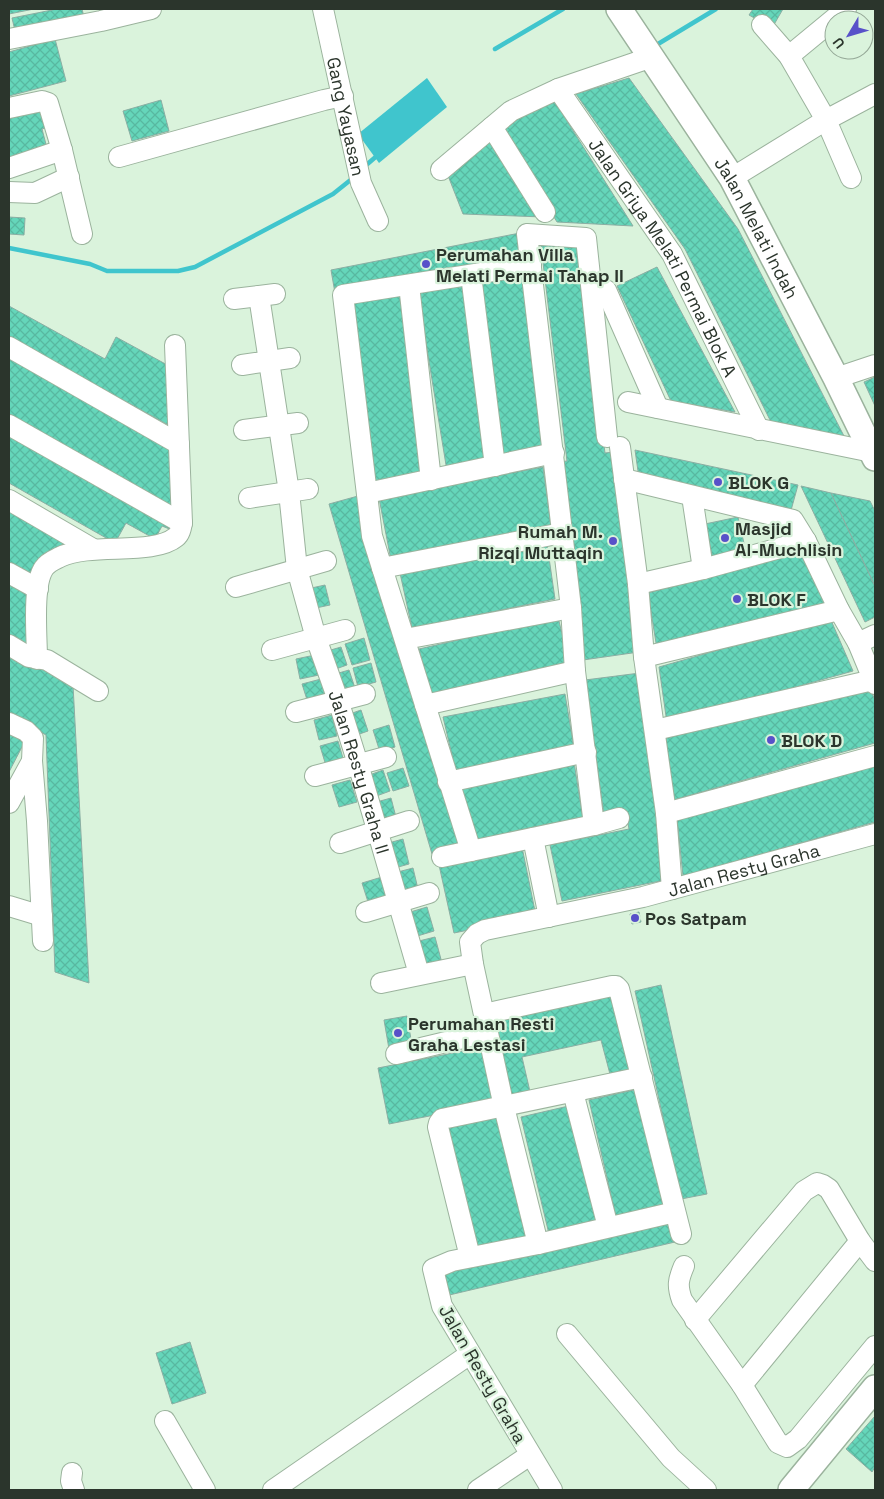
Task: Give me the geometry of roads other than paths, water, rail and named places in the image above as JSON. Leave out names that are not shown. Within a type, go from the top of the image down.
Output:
[{"type":"main road","name":"Jalan Melati Indah","points":[[619,9],[732,178],[874,455]]},
{"type":"main road","points":[[791,1490],[875,1386]]},
{"type":"street","points":[[9,39],[99,15],[150,9]]},
{"type":"street","name":"Gang Yayasan","points":[[323,9],[361,183],[378,221]]},
{"type":"street","points":[[788,56],[846,9]]},
{"type":"street","points":[[762,25],[788,56],[826,120],[852,178]]},
{"type":"street","points":[[440,170],[511,111],[558,89],[652,57]]},
{"type":"street","name":"Jalan Griya Melati Permai Blok A","points":[[558,89],[672,254],[759,430]]},
{"type":"street","points":[[732,178],[826,120],[875,94]]},
{"type":"street","points":[[119,157],[342,96]]},
{"type":"street","points":[[9,108],[42,101],[48,103],[62,150],[82,234]]},
{"type":"street","points":[[492,127],[545,212]]},
{"type":"street","points":[[9,168],[62,150]]},
{"type":"street","points":[[9,192],[35,193],[69,177]]},
{"type":"street","points":[[594,825],[575,671],[571,608],[528,234],[586,238],[613,442],[624,479],[638,584],[644,657],[666,813],[672,889]]},
{"type":"street","points":[[471,851],[372,536],[343,295],[531,266]]},
{"type":"street","points":[[472,275],[495,466]]},
{"type":"street","points":[[409,285],[431,480]]},
{"type":"street","points":[[606,290],[658,408]]},
{"type":"street","name":"Jalan Resty Graha II","points":[[234,299],[267,295],[268,361],[288,424],[298,490],[297,569],[316,638],[358,764],[419,974]]},
{"type":"street","points":[[37,659],[38,589],[42,570],[52,560],[67,553],[93,549],[146,547],[175,538],[181,529],[175,345]]},
{"type":"street","points":[[9,348],[179,444]]},
{"type":"street","points":[[242,365],[290,358]]},
{"type":"street","points":[[836,378],[875,365]]},
{"type":"street","points":[[628,402],[874,455]]},
{"type":"street","points":[[244,430],[288,424]]},
{"type":"street","points":[[9,425],[182,523]]},
{"type":"street","points":[[367,493],[554,453]]},
{"type":"street","points":[[624,479],[793,520],[806,541],[839,610],[867,639],[874,682],[655,730]]},
{"type":"street","points":[[249,498],[298,490]]},
{"type":"street","points":[[692,496],[703,569]]},
{"type":"street","points":[[9,500],[93,549]]},
{"type":"street","points":[[382,568],[562,534]]},
{"type":"street","points":[[638,584],[703,569],[806,541]]},
{"type":"street","points":[[236,587],[326,562]]},
{"type":"street","points":[[9,573],[38,589]]},
{"type":"street","points":[[405,640],[571,608]]},
{"type":"street","points":[[644,657],[839,610]]},
{"type":"street","points":[[272,650],[345,630]]},
{"type":"street","points":[[9,645],[29,657],[47,660],[98,691]]},
{"type":"street","points":[[425,705],[575,671]]},
{"type":"street","points":[[296,712],[365,694]]},
{"type":"street","points":[[9,723],[32,736],[43,941]]},
{"type":"street","points":[[448,782],[586,752]]},
{"type":"street","points":[[666,813],[875,756]]},
{"type":"street","points":[[315,776],[386,757]]},
{"type":"street","points":[[9,803],[32,762]]},
{"type":"street","points":[[442,857],[619,818]]},
{"type":"street","points":[[340,843],[408,821]]},
{"type":"street","name":"Jalan Resty Graha","points":[[474,973],[470,942],[477,934],[485,930],[643,897],[875,834]]},
{"type":"street","points":[[533,838],[549,917]]},
{"type":"street","points":[[366,912],[429,893]]},
{"type":"street","points":[[9,906],[42,916]]},
{"type":"street","points":[[381,983],[419,974],[474,973],[504,1107],[538,1244]]},
{"type":"street","points":[[396,1054],[486,1023],[616,986],[619,989],[681,1234]]},
{"type":"street","points":[[470,1257],[438,1127],[439,1122],[442,1119],[642,1077]]},
{"type":"street","points":[[573,1092],[608,1228]]},
{"type":"street","points":[[696,1320],[804,1191],[817,1183],[823,1184],[829,1189],[860,1241],[875,1261]]},
{"type":"street","name":"Jalan Resty Graha","points":[[552,1490],[442,1306],[433,1270],[439,1266],[470,1257],[538,1244],[675,1212]]},
{"type":"street","points":[[742,1385],[860,1241]]},
{"type":"street","points":[[684,1266],[678,1280],[678,1290],[682,1300],[742,1385],[778,1443],[787,1448],[798,1439],[875,1346]]},
{"type":"street","points":[[567,1334],[671,1458],[706,1490]]},
{"type":"street","points":[[273,1490],[470,1354]]},
{"type":"street","points":[[856,1370],[875,1386]]},
{"type":"street","points":[[165,1421],[205,1490]]},
{"type":"street","points":[[478,1490],[530,1455]]},
{"type":"water","points":[[427,78],[447,107],[379,163],[358,134]]},
{"type":"waterway","points":[[495,49],[563,9]]},
{"type":"waterway","points":[[653,47],[716,9]]},
{"type":"waterway","points":[[364,167],[379,154]]},
{"type":"waterway","points":[[9,248],[90,264],[107,271],[178,271],[195,267],[333,194],[353,178]]},
{"type":"place","name":"Perumahan Villa Melati Permai Tahap II","points":[[426,264]]},
{"type":"place","name":"BLOK G","points":[[718,482]]},
{"type":"place","name":"Masjid Al-Muchlisin","points":[[725,538]]},
{"type":"place","name":"Rumah M. Rizqi Muttaqin","points":[[613,541]]},
{"type":"place","name":"BLOK F","points":[[737,599]]},
{"type":"place","name":"BLOK D","points":[[771,740]]},
{"type":"place","name":"Pos Satpam","points":[[635,918]]},
{"type":"place","name":"Perumahan Resti Graha Lestasi","points":[[398,1033]]}]
